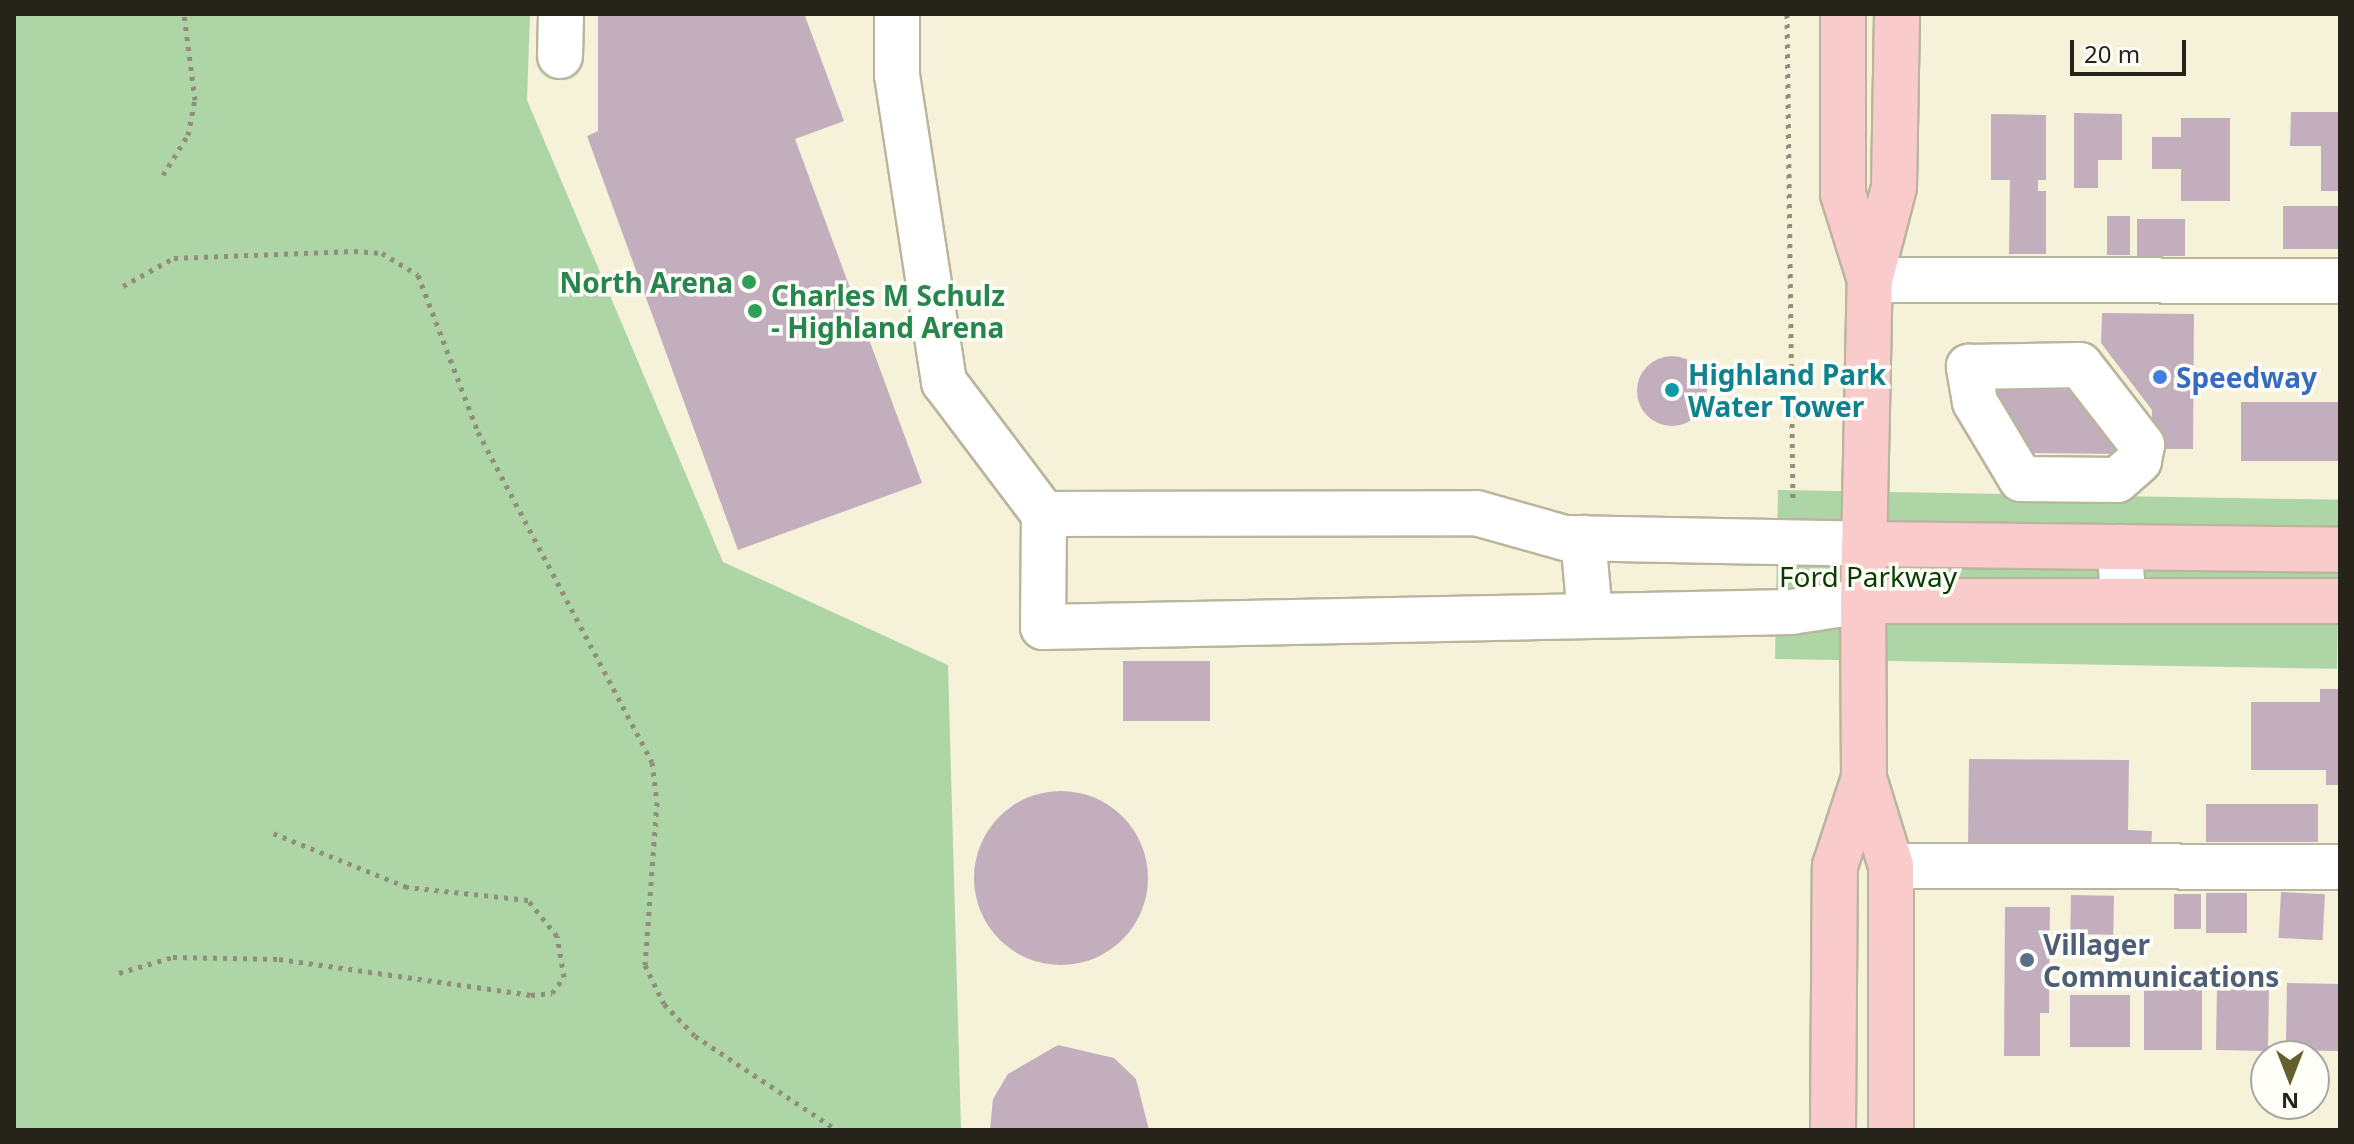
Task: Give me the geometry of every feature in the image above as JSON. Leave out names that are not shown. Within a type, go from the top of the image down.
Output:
[{"type":"main road","points":[[1843,14],[1843,194],[1870,280]]},
{"type":"main road","points":[[1891,1130],[1891,866],[1864,778],[1863,601],[1870,280],[1894,187],[1897,14]]},
{"type":"main road","points":[[1864,544],[2340,550]]},
{"type":"main road","points":[[1863,601],[2340,601]]},
{"type":"main road","points":[[1833,1130],[1835,866],[1864,778]]},
{"type":"lane","points":[[897,14],[897,75],[944,382],[1044,514],[1043,627],[1791,612],[1863,601]]},
{"type":"lane","points":[[1870,280],[2340,281]]},
{"type":"lane","points":[[1044,514],[1476,513],[1583,538],[1864,544]]},
{"type":"lane","points":[[1583,538],[1590,615]]},
{"type":"lane","points":[[2119,547],[2124,601]]},
{"type":"lane","points":[[1891,866],[2340,867]]},
{"type":"path","points":[[163,175],[188,135],[195,100],[184,14]]},
{"type":"path","points":[[1787,14],[1793,511]]},
{"type":"path","points":[[123,286],[174,258],[354,251],[382,253],[418,275],[478,432],[652,762],[657,802],[645,965],[664,1004],[695,1036],[837,1130]]},
{"type":"path","points":[[119,973],[173,957],[279,959],[531,995],[552,993],[564,977],[557,936],[528,900],[407,887],[273,833]]},
{"type":"green space","points":[[14,14],[530,14],[527,100],[723,562],[948,665],[961,1130],[14,1130]]},
{"type":"green space","name":"Ford Parkway","points":[[1778,490],[2340,500],[2337,669],[1775,659]]},
{"type":"building","name":"Charles M Schulz - Highland Arena","points":[[598,14],[805,16],[844,121],[795,139],[922,483],[738,550],[587,136],[598,131]]},
{"type":"building","points":[[2291,112],[2340,112],[2340,191],[2321,191],[2321,146],[2290,146]]},
{"type":"building","points":[[2074,113],[2122,114],[2122,160],[2098,160],[2098,188],[2074,188]]},
{"type":"building","points":[[1991,114],[2046,115],[2046,180],[2038,180],[2038,191],[2046,191],[2046,254],[2009,254],[2010,180],[1991,180]]},
{"type":"building","points":[[2181,118],[2230,118],[2230,201],[2181,201],[2181,169],[2152,169],[2152,137],[2181,137]]},
{"type":"building","points":[[2283,206],[2340,206],[2340,249],[2283,249]]},
{"type":"building","points":[[2107,216],[2130,216],[2130,255],[2107,255]]},
{"type":"building","points":[[2137,219],[2185,219],[2185,256],[2137,256]]},
{"type":"building","name":"Speedway","points":[[2102,313],[2194,314],[2193,449],[2152,449],[2152,410],[2101,343]]},
{"type":"building","name":"Highland Park Water Tower","points":[[1679,356],[1701,371],[1707,391],[1705,405],[1697,416],[1686,424],[1665,426],[1647,416],[1639,405],[1637,384],[1647,366],[1658,358]]},
{"type":"building","points":[[1976,388],[2074,390],[2118,454],[2020,453]]},
{"type":"building","points":[[2241,402],[2340,402],[2340,461],[2241,461]]},
{"type":"building","points":[[1123,661],[1210,661],[1210,721],[1123,721]]},
{"type":"building","points":[[2320,689],[2340,689],[2340,785],[2326,785],[2326,770],[2251,770],[2251,702],[2320,702]]},
{"type":"building","points":[[1969,759],[2129,760],[2128,830],[2152,831],[2151,850],[1968,849]]},
{"type":"building","points":[[1061,791],[1094,798],[1122,817],[1141,845],[1148,878],[1141,911],[1122,939],[1094,958],[1061,965],[1028,958],[1000,939],[981,911],[974,878],[981,845],[1000,817],[1028,798]]},
{"type":"building","points":[[2206,804],[2318,804],[2318,842],[2206,842]]},
{"type":"building","points":[[2281,892],[2325,894],[2323,940],[2279,938]]},
{"type":"building","points":[[2206,893],[2247,893],[2247,933],[2206,933]]},
{"type":"building","points":[[2174,894],[2201,894],[2201,929],[2174,929]]},
{"type":"building","points":[[2071,895],[2114,896],[2113,935],[2070,934]]},
{"type":"building","name":"Villager Communications","points":[[2005,907],[2050,907],[2049,1013],[2040,1013],[2040,1056],[2004,1056]]},
{"type":"building","points":[[2144,980],[2202,980],[2202,1050],[2144,1050]]},
{"type":"building","points":[[2287,983],[2340,984],[2339,1051],[2330,1051],[2330,1040],[2286,1040]]},
{"type":"building","points":[[2217,989],[2269,990],[2268,1040],[2250,1040],[2250,1051],[2216,1050]]},
{"type":"building","points":[[2070,995],[2130,995],[2130,1047],[2070,1047]]},
{"type":"building","points":[[1058,1045],[1114,1058],[1136,1079],[1149,1130],[990,1130],[993,1099],[1008,1074]]},
{"type":"place","name":"North Arena","points":[[749,282]]},
{"type":"place","name":"Charles M Schulz - Highland Arena","points":[[755,311]]},
{"type":"place","name":"Speedway","points":[[2160,377]]},
{"type":"place","name":"Highland Park Water Tower","points":[[1672,390]]},
{"type":"place","name":"Villager Communications","points":[[2027,960]]}]
